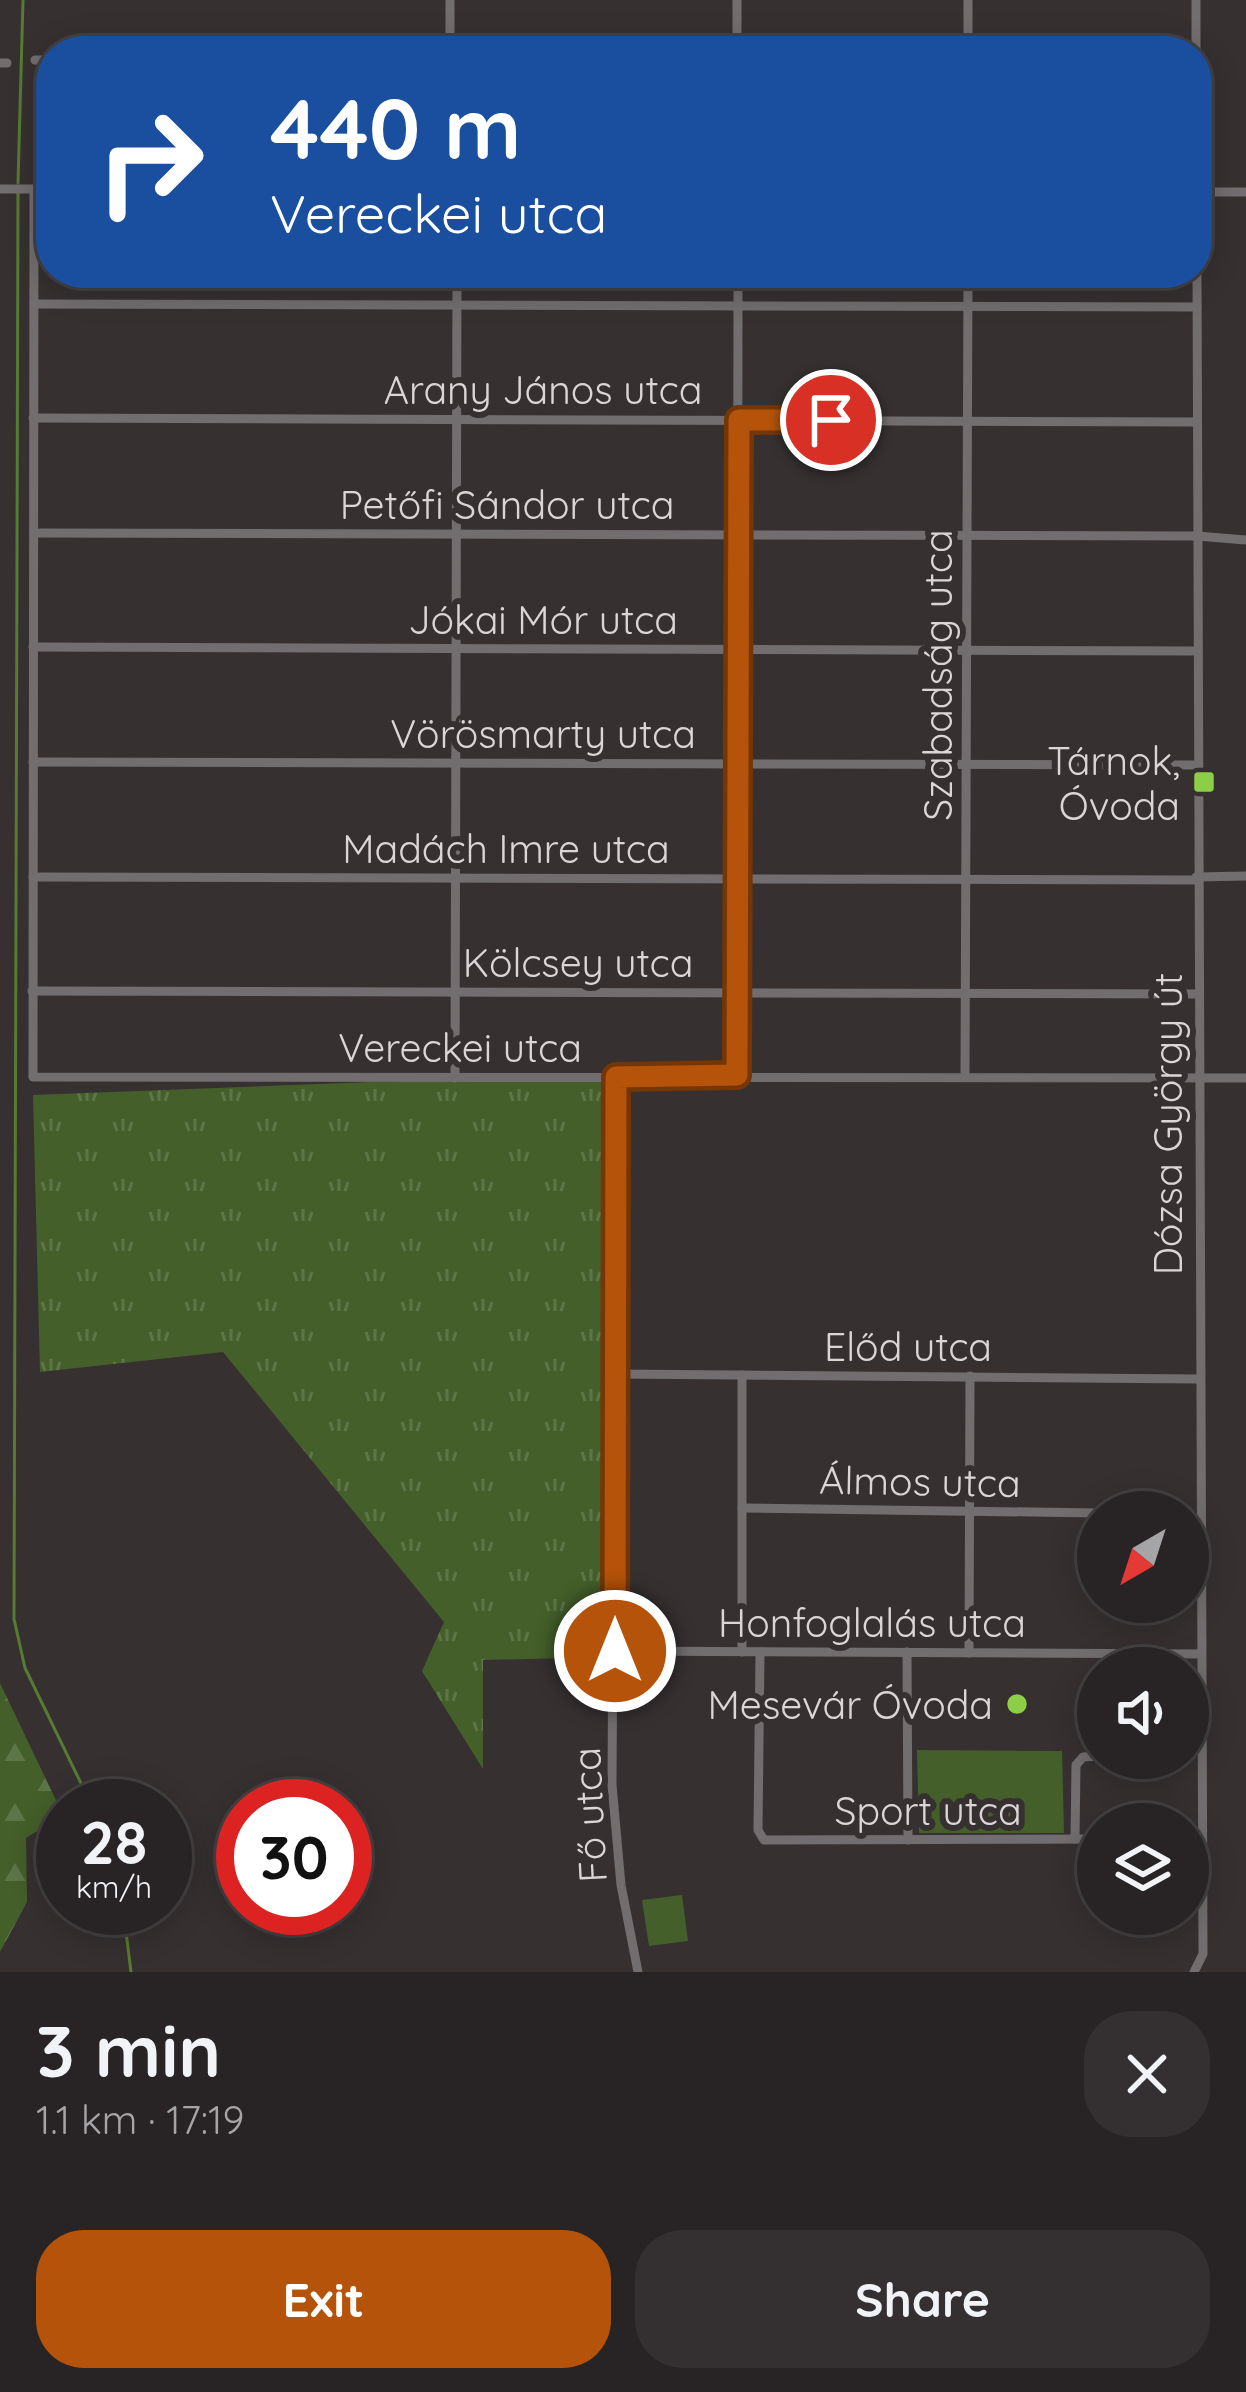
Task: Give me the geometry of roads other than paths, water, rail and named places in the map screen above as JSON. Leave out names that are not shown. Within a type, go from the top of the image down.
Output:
[{"type":"street","points":[[450,36],[451,0]]},
{"type":"street","points":[[736,0],[737,36]]},
{"type":"street","points":[[968,0],[968,36]]},
{"type":"street","points":[[1196,0],[1196,36]]},
{"type":"street","points":[[1,189],[34,189],[32,991]]},
{"type":"street","points":[[1212,192],[1246,192]]},
{"type":"street","points":[[455,1078],[457,288]]},
{"type":"street","points":[[737,1075],[738,288]]},
{"type":"street","name":"Szabadság utca","points":[[965,1076],[968,288]]},
{"type":"street","name":"Dózsa György út","points":[[1194,1491],[1198,1379],[1196,288]]},
{"type":"street","points":[[34,304],[1197,307]]},
{"type":"street","name":"Arany János utca","points":[[33,418],[1196,422]]},
{"type":"street","name":"Petőfi Sándor utca","points":[[34,533],[1196,536],[1246,541]]},
{"type":"street","name":"Jókai Mór utca","points":[[33,647],[1197,651]]},
{"type":"street","name":"Vörösmarty utca","points":[[33,762],[1197,765]]},
{"type":"street","name":"Madách Imre utca","points":[[33,877],[1246,876]]},
{"type":"street","name":"Kölcsey utca","points":[[32,991],[1197,994]]},
{"type":"street","name":"Vereckei utca","points":[[32,991],[33,1077],[1246,1078]]},
{"type":"street","name":"Fő utca","points":[[616,1077],[616,1847],[638,1972]]},
{"type":"street","name":"Előd utca","points":[[618,1374],[1198,1379]]},
{"type":"street","points":[[742,1375],[742,1652]]},
{"type":"street","points":[[969,1653],[970,1376]]},
{"type":"street","name":"Álmos utca","points":[[742,1508],[1077,1513]]},
{"type":"street","name":"Honfoglalás utca","points":[[615,1651],[1077,1653]]},
{"type":"street","name":"Sport utca","points":[[760,1652],[760,1837],[1076,1839]]},
{"type":"street","points":[[907,1652],[908,1840]]},
{"type":"street","points":[[1076,1839],[1077,1764]]},
{"type":"street","name":"Dózsa György út","points":[[1194,1972],[1203,1954],[1201,1935]]},
{"type":"waterway","points":[[18,183],[23,0]]},
{"type":"waterway","points":[[18,193],[14,1619],[25,1668],[79,1779]]},
{"type":"waterway","points":[[126,1935],[131,1972]]},
{"type":"place","name":"Tárnok, Óvoda","points":[[1204,782]]},
{"type":"place","name":"Mesevár Óvoda","points":[[1017,1704]]}]
